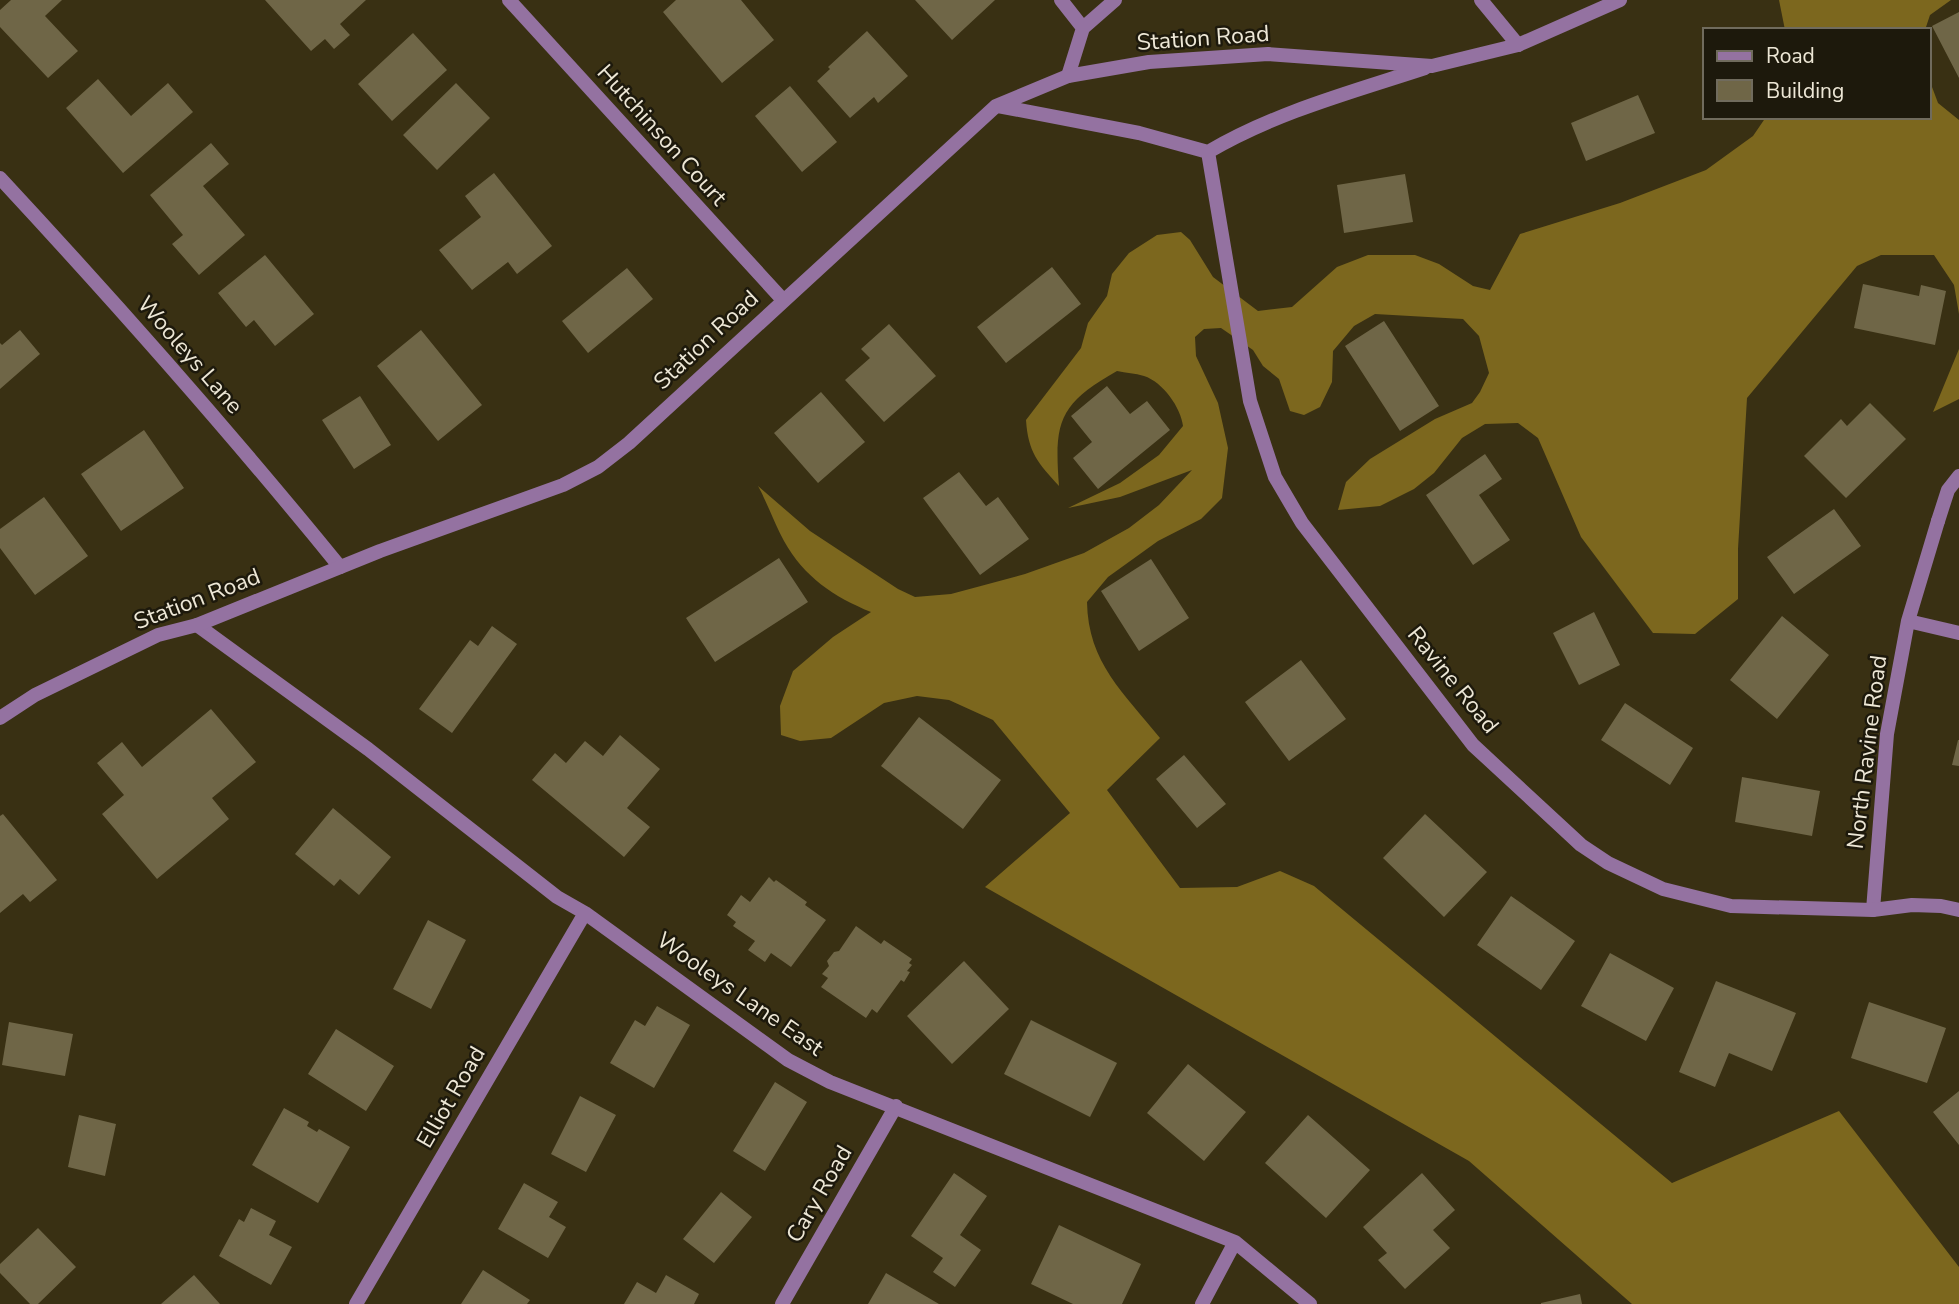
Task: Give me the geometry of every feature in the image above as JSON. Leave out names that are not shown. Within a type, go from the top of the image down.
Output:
[{"type":"street","name":"Hutchinson Court","points":[[509,0],[783,300]]},
{"type":"street","points":[[1061,0],[1083,28]]},
{"type":"street","points":[[1069,76],[1083,28],[1115,0]]},
{"type":"street","points":[[1481,0],[1518,45]]},
{"type":"street","name":"Station Road","points":[[1208,152],[1249,129],[1282,115],[1432,66],[1518,45],[1620,0]]},
{"type":"street","name":"Station Road","points":[[0,719],[35,695],[158,635],[197,625],[340,567],[563,485],[598,467],[629,443],[996,106],[1069,76],[1149,62],[1268,54],[1432,66]]},
{"type":"street","points":[[996,106],[1139,133],[1208,152]]},
{"type":"street","name":"Ravine Road","points":[[1208,152],[1250,401],[1275,477],[1302,523],[1473,745],[1581,845],[1608,863],[1663,889],[1731,906],[1873,911],[1912,905],[1959,910]]},
{"type":"street","name":"Wooleys Lane","points":[[0,178],[88,273],[265,474],[340,567]]},
{"type":"street","name":"North Ravine Road","points":[[1873,911],[1887,734],[1908,621],[1948,490],[1959,476]]},
{"type":"street","points":[[1908,621],[1959,633]]},
{"type":"street","name":"Wooleys Lane East","points":[[197,625],[368,749],[557,897],[585,913],[788,1060],[830,1082],[1235,1242],[1311,1304]]},
{"type":"street","name":"Elliot Road","points":[[356,1304],[585,913]]},
{"type":"street","name":"Cary Road","points":[[782,1304],[896,1106]]},
{"type":"street","points":[[1202,1304],[1235,1242]]},
{"type":"shaded area","points":[[1779,0],[1951,0],[1930,15],[1926,28],[1785,28]]},
{"type":"shaded area","points":[[1931,84],[1938,103],[1959,120],[1959,314],[1954,285],[1934,255],[1881,255],[1857,266],[1747,398],[1738,549],[1738,599],[1695,634],[1653,633],[1581,537],[1538,438],[1518,423],[1485,424],[1462,438],[1434,473],[1414,489],[1380,506],[1338,510],[1346,482],[1370,459],[1435,419],[1472,403],[1480,392],[1489,373],[1479,336],[1463,319],[1375,314],[1354,326],[1333,351],[1332,382],[1320,407],[1304,415],[1290,411],[1279,379],[1263,366],[1253,350],[1221,328],[1204,329],[1195,337],[1196,356],[1218,403],[1228,448],[1222,498],[1201,519],[1158,541],[1108,577],[1087,602],[1089,624],[1101,660],[1121,691],[1160,738],[1107,790],[1180,888],[1237,887],[1280,871],[1314,886],[1672,1183],[1839,1111],[1959,1267],[1959,1304],[1632,1304],[1469,1161],[985,887],[1070,813],[993,720],[949,700],[917,696],[884,703],[831,738],[800,741],[781,735],[780,706],[793,671],[833,637],[871,612],[832,592],[801,565],[784,541],[758,486],[810,531],[898,589],[915,597],[951,594],[1025,574],[1084,553],[1129,528],[1159,505],[1192,470],[1120,497],[1068,508],[1120,483],[1159,455],[1183,426],[1179,411],[1170,396],[1158,384],[1141,375],[1117,371],[1083,394],[1072,405],[1064,416],[1060,430],[1059,486],[1035,456],[1027,431],[1026,420],[1081,348],[1088,323],[1107,296],[1112,274],[1129,253],[1157,235],[1181,232],[1190,240],[1213,277],[1258,311],[1292,307],[1337,267],[1368,255],[1415,255],[1439,264],[1473,286],[1490,290],[1520,234],[1620,203],[1706,170],[1753,136],[1765,119],[1931,119]]},
{"type":"shaded area","points":[[1959,349],[1959,399],[1933,412]]},
{"type":"building","points":[[11,0],[62,0],[45,16],[78,51],[48,78],[0,27],[0,10]]},
{"type":"building","points":[[265,0],[366,0],[340,24],[350,35],[334,49],[325,39],[311,51]]},
{"type":"building","points":[[676,0],[741,0],[774,40],[722,83],[663,12]]},
{"type":"building","points":[[915,0],[995,0],[952,40]]},
{"type":"building","points":[[1959,12],[1959,78],[1932,26]]},
{"type":"building","points":[[867,31],[908,76],[878,103],[874,97],[850,118],[817,81],[830,69],[828,67]]},
{"type":"building","points":[[413,33],[447,70],[392,121],[358,84]]},
{"type":"building","points":[[98,79],[131,116],[168,83],[193,112],[123,173],[66,108]]},
{"type":"building","points":[[456,83],[490,118],[437,170],[403,135]]},
{"type":"building","points":[[790,86],[837,142],[802,172],[755,116]]},
{"type":"building","points":[[1638,95],[1655,133],[1586,161],[1571,123]]},
{"type":"building","points":[[211,143],[229,164],[203,186],[245,235],[199,275],[172,244],[183,235],[150,195]]},
{"type":"building","points":[[494,173],[552,246],[517,274],[508,262],[472,290],[439,250],[481,217],[465,196]]},
{"type":"building","points":[[1405,174],[1413,222],[1344,233],[1337,185]]},
{"type":"building","points":[[265,255],[314,314],[275,346],[254,320],[246,327],[218,293]]},
{"type":"building","points":[[1052,267],[1081,304],[1006,363],[977,327]]},
{"type":"building","points":[[627,268],[653,299],[588,353],[562,321]]},
{"type":"building","points":[[1863,284],[1919,296],[1921,285],[1946,291],[1935,345],[1854,328]]},
{"type":"building","points":[[1384,321],[1439,406],[1400,431],[1345,346]]},
{"type":"building","points":[[889,324],[936,376],[884,422],[845,380],[870,358],[861,349]]},
{"type":"building","points":[[20,330],[40,354],[0,389],[0,343],[2,345]]},
{"type":"building","points":[[421,330],[482,405],[438,441],[377,366]]},
{"type":"building","points":[[1107,386],[1130,414],[1147,401],[1170,430],[1098,489],[1073,458],[1092,442],[1071,416]]},
{"type":"building","points":[[821,392],[865,442],[818,483],[774,433]]},
{"type":"building","points":[[360,396],[391,445],[354,469],[322,420]]},
{"type":"building","points":[[1870,403],[1906,439],[1846,498],[1804,456],[1841,419],[1847,426]]},
{"type":"building","points":[[144,430],[184,488],[121,531],[81,474]]},
{"type":"building","points":[[1485,454],[1502,479],[1479,495],[1510,540],[1473,565],[1426,495]]},
{"type":"building","points":[[959,472],[986,506],[998,497],[1029,539],[980,575],[923,498]]},
{"type":"building","points":[[44,497],[88,556],[35,595],[0,548],[0,529]]},
{"type":"building","points":[[1834,509],[1861,546],[1794,594],[1767,557]]},
{"type":"building","points":[[779,558],[808,602],[715,662],[686,618]]},
{"type":"building","points":[[1151,559],[1189,618],[1139,651],[1101,591]]},
{"type":"building","points":[[1594,612],[1620,665],[1579,685],[1553,633]]},
{"type":"building","points":[[1782,616],[1829,655],[1777,719],[1730,680]]},
{"type":"building","points":[[492,626],[517,644],[452,733],[419,709],[470,640],[478,646]]},
{"type":"building","points":[[1301,660],[1346,719],[1289,761],[1245,702]]},
{"type":"building","points":[[1625,703],[1693,748],[1670,785],[1601,740]]},
{"type":"building","points":[[211,709],[256,762],[212,798],[229,819],[157,879],[102,814],[124,795],[97,763],[122,742],[142,767]]},
{"type":"building","points":[[919,717],[1001,780],[963,829],[881,766]]},
{"type":"building","points":[[620,735],[660,769],[627,808],[650,827],[624,857],[532,780],[555,753],[566,763],[585,741],[603,756]]},
{"type":"building","points":[[1959,740],[1959,766],[1952,765]]},
{"type":"building","points":[[1184,755],[1226,804],[1197,828],[1156,779]]},
{"type":"building","points":[[1742,777],[1820,791],[1812,836],[1735,822]]},
{"type":"building","points":[[333,808],[391,857],[359,895],[340,879],[334,886],[295,854]]},
{"type":"building","points":[[3,814],[57,880],[30,902],[23,894],[0,913],[0,816]]},
{"type":"building","points":[[1425,814],[1487,872],[1444,917],[1383,858]]},
{"type":"building","points":[[769,877],[807,902],[805,905],[826,920],[791,967],[771,953],[765,962],[748,950],[755,941],[733,926],[736,922],[727,915],[741,895],[750,902]]},
{"type":"building","points":[[1511,896],[1575,941],[1541,990],[1477,945]]},
{"type":"building","points":[[428,920],[466,940],[431,1009],[393,989]]},
{"type":"building","points":[[856,926],[881,944],[884,940],[912,959],[909,963],[912,965],[907,971],[910,972],[904,982],[901,980],[877,1013],[872,1009],[866,1018],[821,987],[828,978],[822,974],[829,966],[827,961],[834,952],[839,951]]},
{"type":"building","points":[[1610,953],[1674,988],[1646,1041],[1581,1006]]},
{"type":"building","points":[[964,961],[1009,1009],[952,1064],[907,1016]]},
{"type":"building","points":[[1716,981],[1796,1013],[1772,1071],[1729,1053],[1715,1087],[1679,1072]]},
{"type":"building","points":[[1869,1002],[1946,1028],[1927,1083],[1851,1058]]},
{"type":"building","points":[[657,1006],[690,1025],[654,1088],[610,1063],[635,1020],[645,1026]]},
{"type":"building","points":[[1031,1020],[1117,1063],[1090,1117],[1004,1074]]},
{"type":"building","points":[[9,1022],[73,1034],[65,1076],[2,1065]]},
{"type":"building","points":[[336,1029],[394,1066],[366,1111],[308,1074]]},
{"type":"building","points":[[1188,1064],[1246,1112],[1204,1161],[1147,1113]]},
{"type":"building","points":[[775,1082],[807,1102],[765,1171],[733,1151]]},
{"type":"building","points":[[1959,1091],[1959,1145],[1933,1112]]},
{"type":"building","points":[[580,1096],[616,1115],[586,1172],[551,1154]]},
{"type":"building","points":[[284,1108],[309,1122],[307,1126],[317,1132],[319,1129],[350,1147],[318,1203],[252,1165]]},
{"type":"building","points":[[79,1115],[116,1124],[105,1176],[68,1167]]},
{"type":"building","points":[[1308,1115],[1370,1170],[1326,1218],[1265,1163]]},
{"type":"building","points":[[954,1173],[987,1196],[960,1235],[981,1250],[955,1287],[933,1272],[943,1258],[911,1236]]},
{"type":"building","points":[[1422,1173],[1455,1210],[1433,1230],[1450,1248],[1405,1289],[1378,1260],[1387,1253],[1363,1227]]},
{"type":"building","points":[[524,1183],[558,1202],[549,1217],[566,1227],[548,1258],[498,1229]]},
{"type":"building","points":[[721,1192],[752,1217],[714,1263],[683,1239]]},
{"type":"building","points":[[251,1208],[276,1221],[269,1235],[292,1247],[271,1285],[219,1256],[239,1219],[244,1222]]},
{"type":"building","points":[[1059,1225],[1141,1264],[1122,1304],[1073,1304],[1031,1284]]},
{"type":"building","points":[[38,1228],[76,1267],[38,1304],[30,1304],[0,1273],[0,1264]]},
{"type":"building","points":[[483,1270],[530,1300],[527,1304],[461,1304]]},
{"type":"building","points":[[886,1273],[939,1304],[868,1304]]},
{"type":"building","points":[[194,1275],[220,1304],[161,1304]]},
{"type":"building","points":[[666,1275],[699,1294],[694,1304],[624,1304],[637,1282],[656,1293]]},
{"type":"building","points":[[1580,1294],[1582,1304],[1541,1304],[1541,1303]]}]
